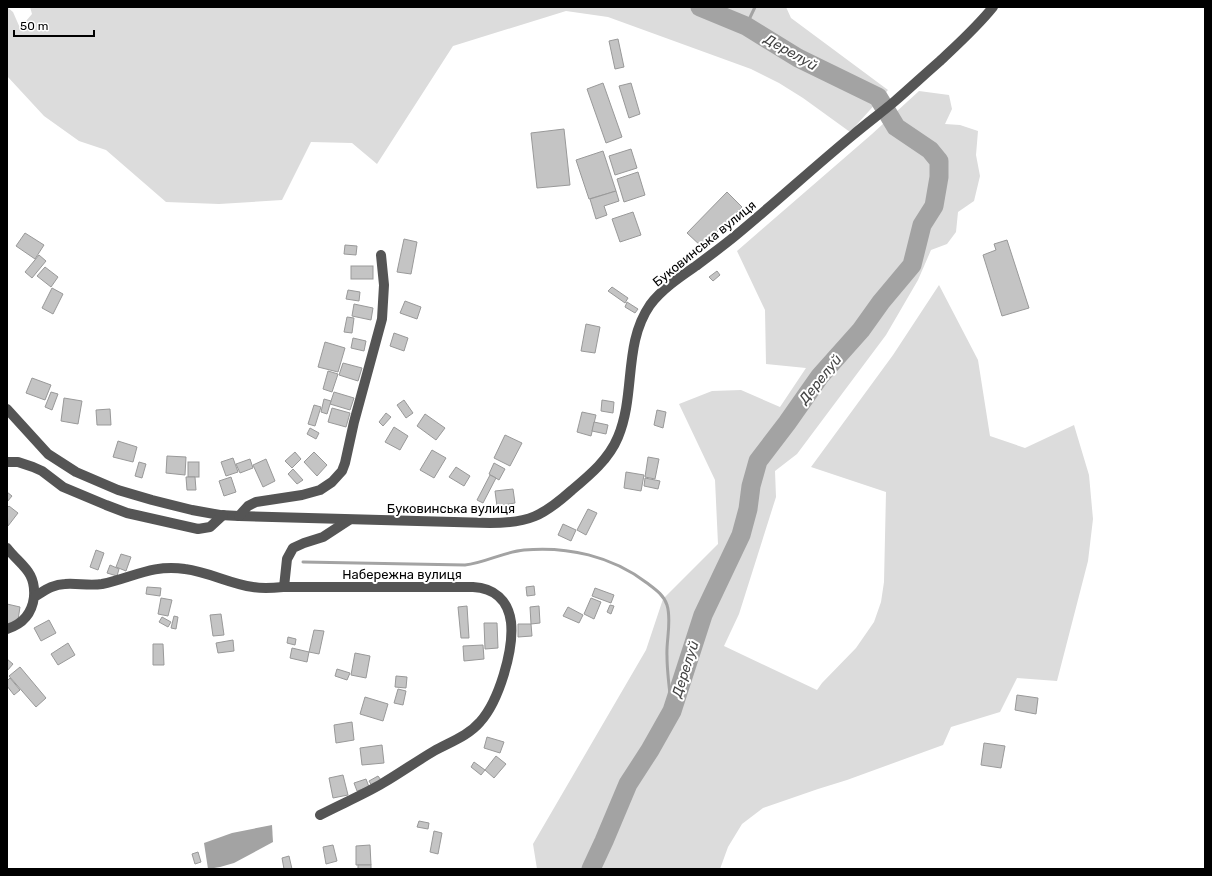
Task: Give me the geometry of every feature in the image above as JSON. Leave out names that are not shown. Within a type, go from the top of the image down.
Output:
[{"type":"street","name":"Буковинська вулиця","points":[[7,409],[48,454],[82,475],[109,487],[192,510],[223,515],[350,520],[506,523],[530,519],[548,510],[590,474],[606,458],[613,446],[620,431],[624,415],[635,341],[640,324],[651,304],[668,287],[735,236],[893,102],[956,46],[993,7]]},
{"type":"street","points":[[239,516],[248,506],[256,502],[302,495],[324,488],[332,482],[343,469],[382,319],[384,285],[381,255]]},
{"type":"street","points":[[7,462],[18,462],[33,467],[42,471],[63,487],[131,514],[202,529],[213,525],[223,515]]},
{"type":"street","points":[[284,587],[287,559],[291,551],[300,544],[323,537],[350,520]]},
{"type":"street","points":[[7,548],[30,572],[34,583],[34,597],[30,611],[26,618],[7,629]]},
{"type":"street","name":"Набережна вулиця","points":[[34,597],[51,587],[60,584],[101,584],[148,570],[162,568],[179,568],[197,571],[230,582],[252,587],[477,587],[490,590],[500,597],[507,607],[510,616],[511,640],[506,667],[493,702],[478,725],[385,782],[320,815]]},
{"type":"shaded area","points":[[7,7],[13,12],[20,28],[32,14],[30,7],[786,7],[791,18],[888,90],[850,132],[803,98],[779,83],[751,69],[608,17],[566,11],[453,46],[377,164],[352,143],[311,142],[282,200],[219,204],[166,202],[106,150],[79,141],[44,116],[7,76]]},
{"type":"shaded area","points":[[919,91],[949,95],[952,109],[945,124],[960,125],[978,131],[976,155],[980,176],[974,201],[958,212],[956,232],[947,244],[931,250],[918,280],[886,335],[797,454],[775,471],[776,497],[739,614],[724,646],[817,690],[856,648],[874,622],[881,602],[884,582],[886,492],[811,467],[893,355],[939,285],[978,360],[990,436],[1025,448],[1074,425],[1089,475],[1093,519],[1088,561],[1057,681],[1017,678],[1000,712],[951,727],[943,745],[847,780],[763,808],[742,824],[728,847],[720,869],[537,869],[533,844],[646,650],[663,599],[718,544],[715,480],[679,404],[712,391],[741,390],[780,407],[806,368],[766,364],[765,310],[737,251],[872,134]]},
{"type":"shaded area","points":[[272,825],[273,842],[234,863],[208,869],[204,843],[232,833]]},
{"type":"building","points":[[618,39],[624,67],[615,69],[609,41]]},
{"type":"building","points":[[603,83],[622,137],[606,143],[587,89]]},
{"type":"building","points":[[631,83],[640,114],[629,118],[619,86]]},
{"type":"building","points":[[564,129],[570,185],[537,188],[531,133]]},
{"type":"building","points":[[631,149],[637,168],[615,175],[609,156]]},
{"type":"building","points":[[603,151],[616,191],[589,199],[576,160]]},
{"type":"building","points":[[638,172],[645,195],[624,202],[617,179]]},
{"type":"building","points":[[616,191],[619,201],[604,206],[607,215],[596,219],[590,199]]},
{"type":"building","points":[[727,192],[742,207],[702,247],[687,233]]},
{"type":"building","points":[[633,212],[641,235],[620,242],[612,219]]},
{"type":"building","points":[[25,233],[44,245],[35,259],[16,246]]},
{"type":"building","points":[[404,239],[417,242],[411,274],[397,272]]},
{"type":"building","points":[[1007,240],[1029,308],[1002,316],[983,255],[996,250],[994,244]]},
{"type":"building","points":[[345,245],[357,246],[356,255],[344,254]]},
{"type":"building","points":[[39,255],[46,261],[32,278],[25,272]]},
{"type":"building","points":[[351,266],[373,266],[373,279],[351,279]]},
{"type":"building","points":[[45,267],[58,277],[51,287],[37,276]]},
{"type":"building","points":[[717,271],[720,275],[713,281],[709,277]]},
{"type":"building","points":[[612,287],[628,298],[625,303],[608,291]]},
{"type":"building","points":[[52,288],[63,294],[53,314],[42,308]]},
{"type":"building","points":[[348,290],[360,292],[359,301],[346,299]]},
{"type":"building","points":[[405,301],[421,307],[417,319],[400,313]]},
{"type":"building","points":[[627,302],[638,309],[635,313],[625,307]]},
{"type":"building","points":[[354,304],[373,308],[371,320],[352,316]]},
{"type":"building","points":[[347,317],[354,318],[352,333],[344,332]]},
{"type":"building","points":[[586,324],[600,327],[595,353],[581,351]]},
{"type":"building","points":[[394,333],[408,338],[404,351],[390,346]]},
{"type":"building","points":[[353,338],[366,341],[364,351],[351,348]]},
{"type":"building","points":[[325,342],[345,348],[338,372],[318,367]]},
{"type":"building","points":[[343,363],[362,368],[358,381],[339,375]]},
{"type":"building","points":[[328,371],[338,374],[332,392],[323,389]]},
{"type":"building","points":[[32,378],[51,385],[45,400],[26,393]]},
{"type":"building","points":[[51,392],[58,394],[52,410],[45,407]]},
{"type":"building","points":[[334,392],[354,398],[350,410],[330,404]]},
{"type":"building","points":[[64,398],[82,401],[78,424],[61,421]]},
{"type":"building","points":[[324,399],[331,401],[327,414],[321,412]]},
{"type":"building","points":[[404,400],[413,413],[406,418],[397,405]]},
{"type":"building","points":[[602,400],[614,402],[613,413],[601,411]]},
{"type":"building","points":[[314,405],[321,407],[315,426],[308,424]]},
{"type":"building","points":[[332,408],[350,413],[346,427],[328,422]]},
{"type":"building","points":[[110,409],[111,425],[97,425],[96,410]]},
{"type":"building","points":[[657,410],[666,412],[663,428],[654,425]]},
{"type":"building","points":[[582,412],[596,415],[591,436],[577,432]]},
{"type":"building","points":[[386,413],[391,417],[383,426],[379,422]]},
{"type":"building","points":[[425,414],[445,428],[436,440],[417,426]]},
{"type":"building","points":[[594,422],[608,425],[606,434],[592,431]]},
{"type":"building","points":[[394,427],[408,436],[400,450],[385,442]]},
{"type":"building","points":[[310,428],[319,433],[316,439],[307,434]]},
{"type":"building","points":[[505,435],[522,443],[510,466],[494,458]]},
{"type":"building","points":[[118,441],[137,447],[133,462],[113,457]]},
{"type":"building","points":[[432,450],[446,458],[434,478],[420,470]]},
{"type":"building","points":[[295,452],[301,459],[292,468],[285,461]]},
{"type":"building","points":[[314,452],[327,465],[317,476],[304,462]]},
{"type":"building","points":[[167,456],[186,457],[185,475],[166,473]]},
{"type":"building","points":[[648,457],[659,459],[655,479],[645,477]]},
{"type":"building","points":[[233,458],[238,472],[226,476],[221,462]]},
{"type":"building","points":[[250,459],[253,468],[240,473],[236,464]]},
{"type":"building","points":[[266,459],[275,481],[263,487],[253,465]]},
{"type":"building","points":[[139,462],[146,464],[142,478],[135,476]]},
{"type":"building","points":[[188,462],[199,462],[199,477],[188,477]]},
{"type":"building","points":[[494,463],[505,469],[499,480],[489,474]]},
{"type":"building","points":[[456,467],[470,476],[464,486],[449,477]]},
{"type":"building","points":[[293,469],[303,480],[297,484],[288,474]]},
{"type":"building","points":[[626,472],[644,475],[641,491],[624,488]]},
{"type":"building","points":[[490,475],[496,478],[483,503],[477,500]]},
{"type":"building","points":[[186,477],[195,477],[196,490],[187,490]]},
{"type":"building","points":[[231,477],[236,492],[224,496],[219,481]]},
{"type":"building","points":[[645,478],[660,481],[658,489],[644,486]]},
{"type":"building","points":[[513,489],[515,503],[497,506],[495,491]]},
{"type":"building","points":[[7,492],[12,496],[7,502]]},
{"type":"building","points":[[9,506],[18,513],[8,526],[7,508]]},
{"type":"building","points":[[588,509],[597,513],[586,535],[577,530]]},
{"type":"building","points":[[563,524],[576,530],[571,541],[558,535]]},
{"type":"building","points":[[96,550],[104,553],[98,570],[90,567]]},
{"type":"building","points":[[121,554],[131,557],[126,571],[116,567]]},
{"type":"building","points":[[110,565],[119,569],[117,576],[107,573]]},
{"type":"building","points":[[534,586],[535,595],[527,596],[526,587]]},
{"type":"building","points":[[147,587],[161,588],[160,596],[146,594]]},
{"type":"building","points":[[595,588],[614,595],[611,603],[592,596]]},
{"type":"building","points":[[161,598],[172,600],[168,616],[158,614]]},
{"type":"building","points":[[591,598],[601,602],[594,619],[584,614]]},
{"type":"building","points":[[7,604],[20,607],[18,620],[7,626]]},
{"type":"building","points":[[610,605],[614,606],[611,614],[607,612]]},
{"type":"building","points":[[467,606],[469,638],[461,638],[458,607]]},
{"type":"building","points":[[539,606],[540,623],[531,624],[530,607]]},
{"type":"building","points":[[568,607],[583,615],[579,623],[563,616]]},
{"type":"building","points":[[221,614],[224,635],[213,636],[210,615]]},
{"type":"building","points":[[174,616],[178,617],[176,629],[171,628]]},
{"type":"building","points":[[162,617],[171,622],[168,627],[159,622]]},
{"type":"building","points":[[49,620],[56,633],[41,641],[34,628]]},
{"type":"building","points":[[484,623],[497,623],[498,648],[485,649]]},
{"type":"building","points":[[518,624],[531,624],[532,636],[518,637]]},
{"type":"building","points":[[314,630],[324,631],[319,654],[309,652]]},
{"type":"building","points":[[288,637],[296,639],[295,645],[287,643]]},
{"type":"building","points":[[233,640],[234,651],[218,653],[216,643]]},
{"type":"building","points":[[68,643],[75,655],[58,665],[51,654]]},
{"type":"building","points":[[153,644],[163,644],[164,665],[153,665]]},
{"type":"building","points":[[483,645],[484,659],[464,661],[463,646]]},
{"type":"building","points":[[292,648],[309,652],[307,662],[290,658]]},
{"type":"building","points":[[355,653],[370,656],[366,678],[351,675]]},
{"type":"building","points":[[7,659],[13,664],[7,671]]},
{"type":"building","points":[[20,667],[46,698],[36,707],[9,676]]},
{"type":"building","points":[[337,669],[350,673],[347,680],[335,676]]},
{"type":"building","points":[[396,676],[407,677],[406,688],[395,687]]},
{"type":"building","points":[[10,678],[20,690],[14,695],[7,686],[7,681]]},
{"type":"building","points":[[398,689],[406,691],[403,705],[394,703]]},
{"type":"building","points":[[1017,695],[1038,698],[1036,714],[1015,710]]},
{"type":"building","points":[[365,697],[388,704],[383,721],[360,714]]},
{"type":"building","points":[[352,722],[354,740],[336,743],[334,725]]},
{"type":"building","points":[[487,737],[504,742],[500,753],[484,748]]},
{"type":"building","points":[[984,743],[1005,746],[1001,768],[981,765]]},
{"type":"building","points":[[382,745],[384,763],[362,765],[360,748]]},
{"type":"building","points":[[496,756],[506,764],[494,778],[485,770]]},
{"type":"building","points":[[474,762],[485,770],[481,775],[471,767]]},
{"type":"building","points":[[343,775],[348,795],[333,798],[329,778]]},
{"type":"building","points":[[378,776],[381,780],[372,786],[369,781]]},
{"type":"building","points":[[366,779],[369,787],[357,791],[354,783]]},
{"type":"building","points":[[419,821],[429,823],[428,829],[417,827]]},
{"type":"building","points":[[434,831],[442,833],[438,854],[430,852]]},
{"type":"building","points":[[333,845],[337,861],[326,864],[323,847]]},
{"type":"building","points":[[370,845],[371,865],[356,865],[356,846]]},
{"type":"building","points":[[198,852],[201,862],[195,864],[192,854]]},
{"type":"building","points":[[289,856],[292,869],[284,869],[282,858]]},
{"type":"building","points":[[358,865],[371,865],[371,869],[358,869]]},
{"type":"waterway","name":"Дерелуй","points":[[591,869],[628,784],[650,750],[672,711],[703,615],[741,535],[748,509],[751,486],[758,461],[820,376],[861,330],[881,302],[912,265],[922,225],[934,206],[939,177],[939,161],[930,150],[896,127],[878,97],[798,58],[746,26],[700,7]]},
{"type":"waterway","points":[[746,26],[755,7]]},
{"type":"waterway","points":[[303,562],[465,565],[516,551],[540,549],[588,555],[619,566],[647,583],[666,601],[669,617],[667,663],[672,711]]}]
